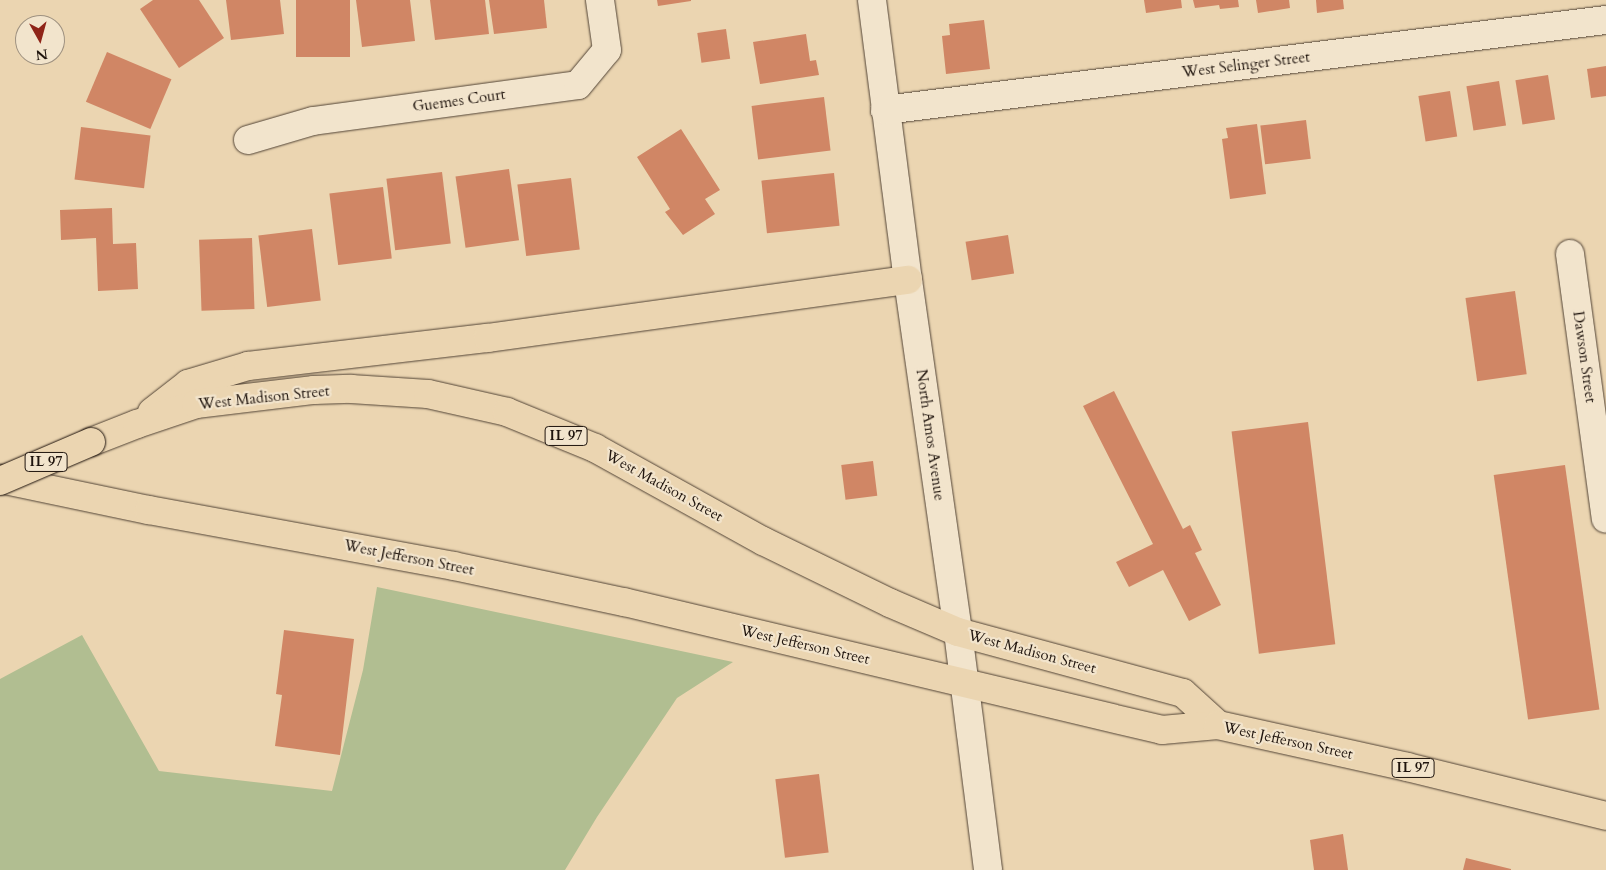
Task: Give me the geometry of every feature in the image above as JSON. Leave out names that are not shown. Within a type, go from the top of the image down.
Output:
[{"type":"main road","points":[[137,424],[188,384],[248,366],[488,338],[908,280]]},
{"type":"main road","name":"West Madison Street","points":[[0,480],[137,424],[196,404],[284,393],[351,389],[428,394],[507,412],[595,448],[763,541],[882,599],[958,632],[1183,694],[1218,726]]},
{"type":"main road","name":"West Jefferson Street","points":[[0,480],[148,510],[454,566],[624,602],[1162,730],[1218,726],[1407,767],[1606,816]]},
{"type":"street","name":"Guemes Court","points":[[248,140],[313,121],[584,93],[607,50],[600,0]]},
{"type":"street","name":"North Amos Avenue","points":[[872,0],[908,280],[965,683],[988,870]]},
{"type":"street","name":"West Selinger Street","points":[[886,110],[1606,20]]},
{"type":"street","name":"Dawson Street","points":[[1570,254],[1606,519]]},
{"type":"green space","points":[[377,587],[733,662],[677,698],[597,817],[565,870],[0,870],[0,679],[82,635],[159,771],[332,791],[363,670]]},
{"type":"building","points":[[153,0],[199,0],[224,38],[179,68],[140,9]]},
{"type":"building","points":[[226,0],[280,0],[284,34],[231,40]]},
{"type":"building","points":[[296,0],[350,0],[350,57],[296,57]]},
{"type":"building","points":[[356,0],[410,0],[415,41],[362,47]]},
{"type":"building","points":[[430,0],[485,0],[489,34],[435,40]]},
{"type":"building","points":[[489,0],[544,0],[547,28],[494,34]]},
{"type":"building","points":[[657,0],[691,0],[691,1],[658,6]]},
{"type":"building","points":[[1144,0],[1181,0],[1182,8],[1146,13]]},
{"type":"building","points":[[1193,0],[1238,0],[1239,7],[1220,9],[1219,5],[1195,8]]},
{"type":"building","points":[[1256,0],[1289,0],[1290,8],[1258,13]]},
{"type":"building","points":[[1316,0],[1343,0],[1344,9],[1317,13]]},
{"type":"building","points":[[984,20],[990,69],[946,74],[942,36],[950,35],[949,24]]},
{"type":"building","points":[[726,29],[730,59],[701,63],[697,33]]},
{"type":"building","points":[[806,34],[810,61],[816,60],[819,75],[760,84],[753,42]]},
{"type":"building","points":[[107,52],[171,79],[150,129],[86,102]]},
{"type":"building","points":[[1606,66],[1606,96],[1591,98],[1587,69]]},
{"type":"building","points":[[1548,75],[1555,119],[1522,125],[1515,80]]},
{"type":"building","points":[[1499,81],[1506,125],[1473,131],[1466,86]]},
{"type":"building","points":[[1450,91],[1457,136],[1426,141],[1418,96]]},
{"type":"building","points":[[824,97],[831,151],[758,159],[752,106]]},
{"type":"building","points":[[1306,120],[1311,159],[1265,164],[1260,126]]},
{"type":"building","points":[[1257,124],[1266,194],[1230,199],[1222,139],[1228,138],[1226,128]]},
{"type":"building","points":[[81,127],[150,136],[144,188],[75,180]]},
{"type":"building","points":[[681,129],[720,190],[705,199],[715,214],[683,235],[665,212],[670,209],[637,157]]},
{"type":"building","points":[[509,169],[519,240],[466,248],[456,177]]},
{"type":"building","points":[[442,172],[451,243],[395,250],[386,179]]},
{"type":"building","points":[[834,173],[840,226],[767,233],[761,181]]},
{"type":"building","points":[[571,178],[580,249],[526,256],[517,185]]},
{"type":"building","points":[[383,187],[392,258],[338,265],[329,194]]},
{"type":"building","points":[[112,208],[113,244],[136,243],[138,289],[98,291],[96,238],[61,240],[60,210]]},
{"type":"building","points":[[312,229],[321,300],[267,307],[258,236]]},
{"type":"building","points":[[1008,235],[1014,274],[972,280],[966,242]]},
{"type":"building","points":[[252,238],[254,309],[202,311],[199,240]]},
{"type":"building","points":[[1515,291],[1527,374],[1477,381],[1465,298]]},
{"type":"building","points":[[1114,391],[1183,529],[1190,525],[1202,550],[1195,553],[1221,605],[1189,621],[1163,570],[1129,587],[1116,562],[1153,544],[1083,406]]},
{"type":"building","points":[[1308,422],[1335,644],[1259,654],[1232,431]]},
{"type":"building","points":[[873,461],[877,496],[846,500],[841,465]]},
{"type":"building","points":[[1565,465],[1599,710],[1528,720],[1494,475]]},
{"type":"building","points":[[284,630],[354,639],[340,755],[275,746],[282,695],[276,694]]},
{"type":"building","points":[[819,774],[829,852],[785,858],[775,779]]},
{"type":"building","points":[[1343,834],[1348,870],[1314,870],[1310,840]]},
{"type":"building","points":[[1466,858],[1511,869],[1511,870],[1463,870]]}]
